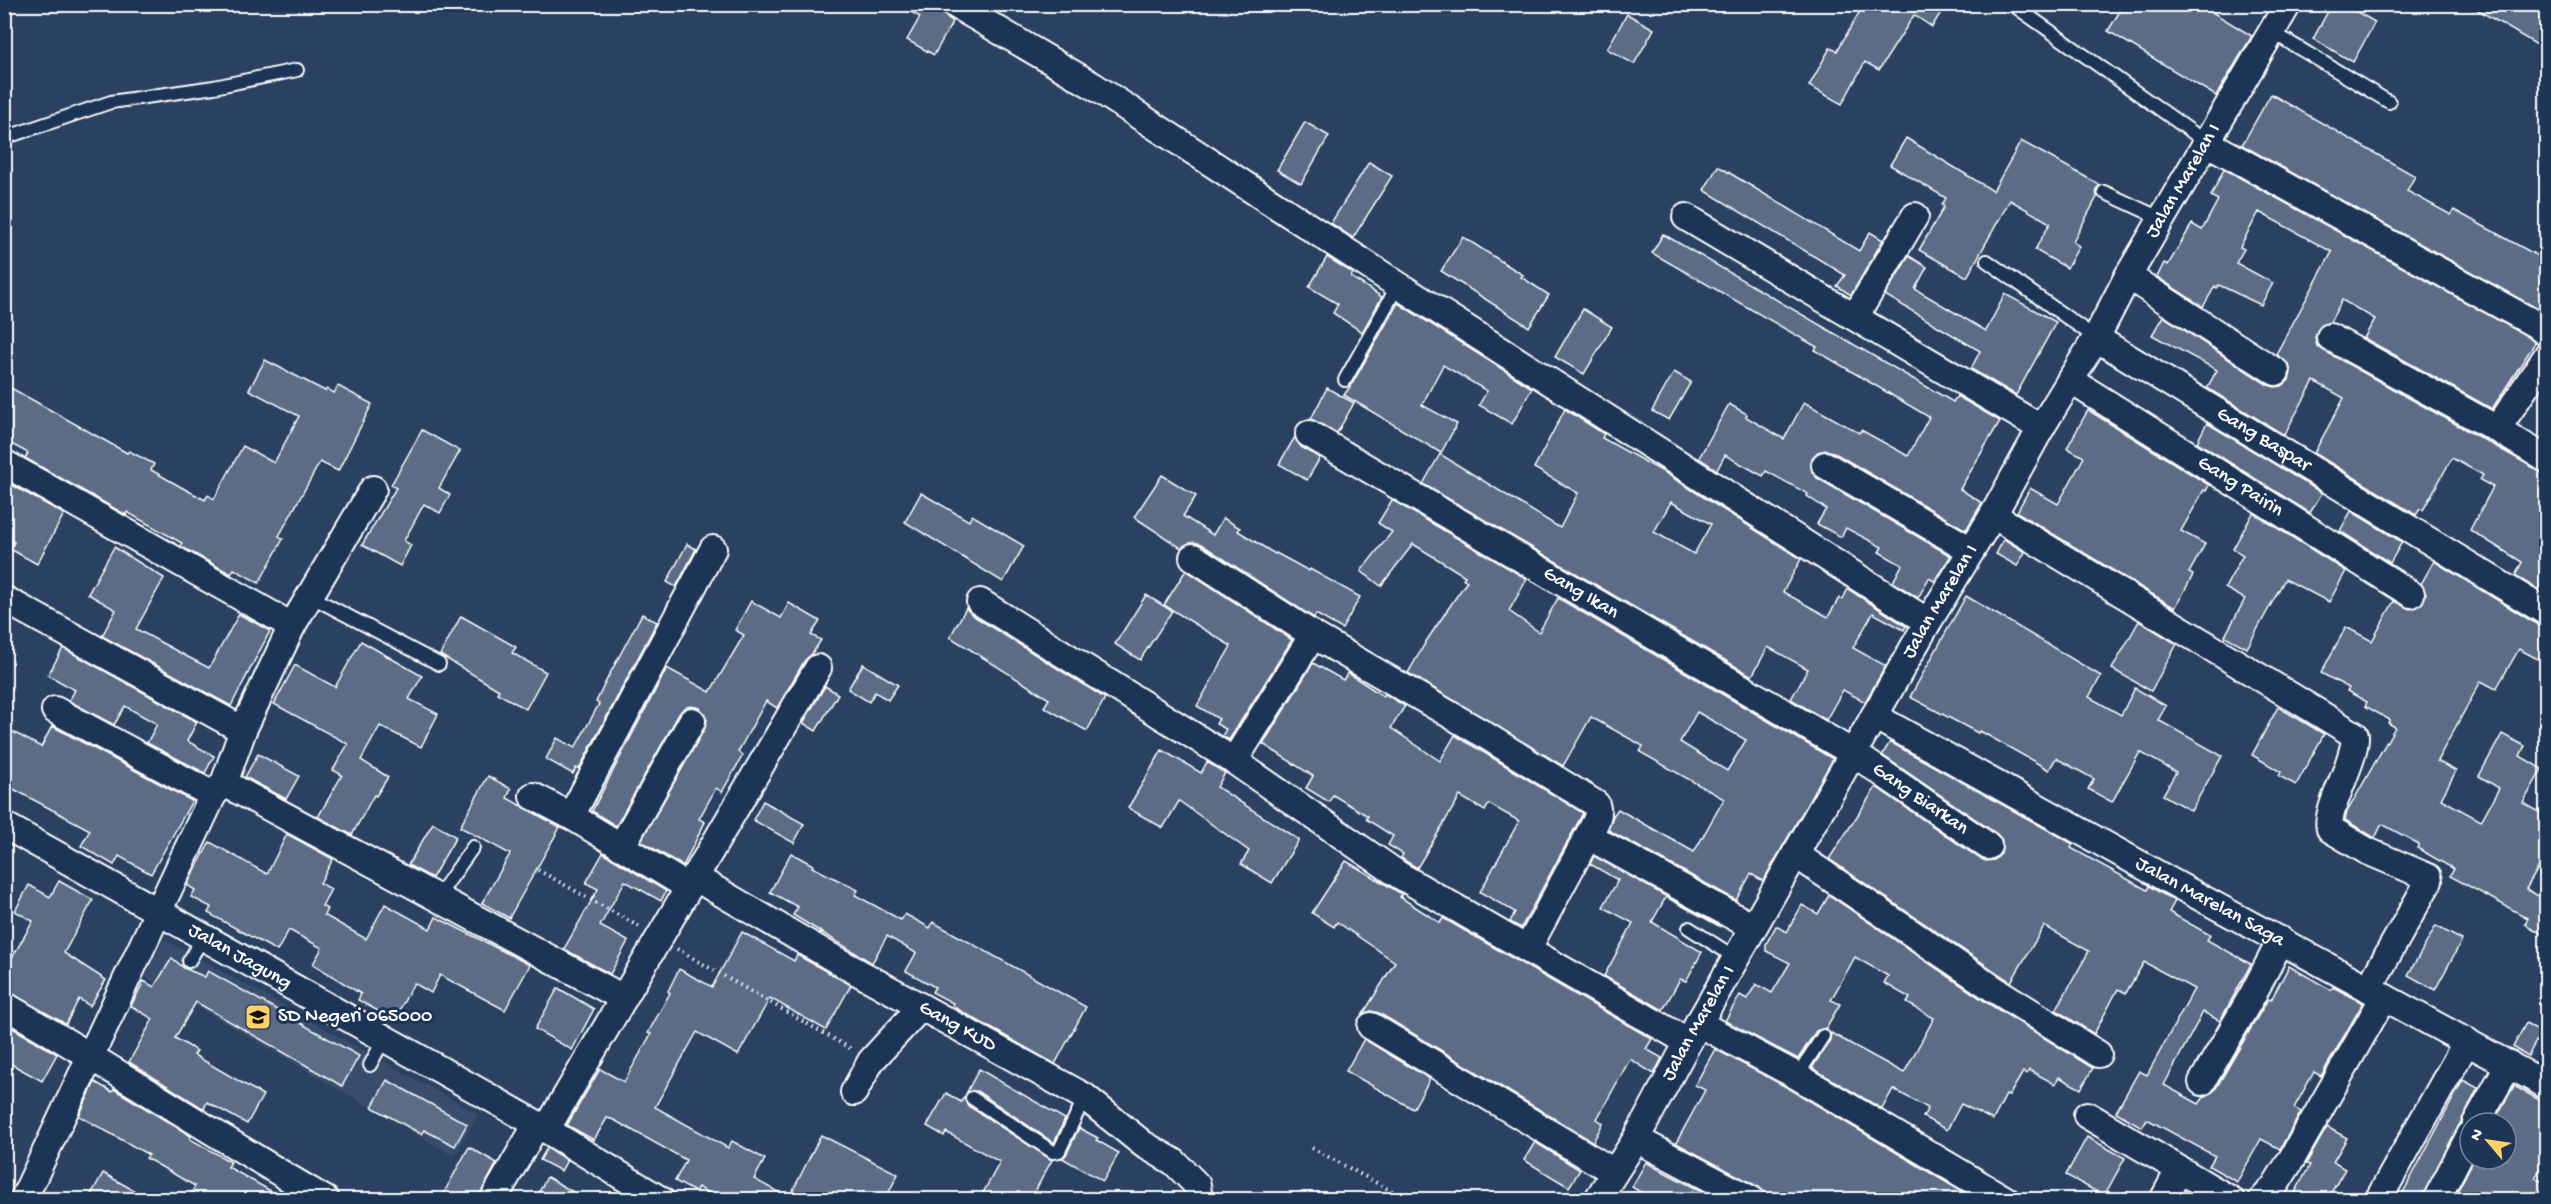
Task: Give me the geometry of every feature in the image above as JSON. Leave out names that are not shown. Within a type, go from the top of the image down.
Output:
[{"type":"street","points":[[954,4],[1092,85],[1398,285],[1928,622]]},
{"type":"street","name":"Jalan Marelan I","points":[[1597,1200],[1636,1139],[1693,1032],[1874,716],[1993,515],[2040,428],[2096,338],[2128,276],[2288,4]]},
{"type":"street","points":[[2206,142],[2535,324],[2547,333]]},
{"type":"street","points":[[1855,317],[1915,216]]},
{"type":"street","points":[[1686,217],[2040,428]]},
{"type":"street","points":[[2128,276],[2276,372]]},
{"type":"street","points":[[2330,337],[2547,459]]},
{"type":"street","name":"Gang Baspar","points":[[2096,338],[2547,612]]},
{"type":"street","points":[[2497,429],[2547,357]]},
{"type":"street","name":"Gang Pairin","points":[[2070,380],[2411,594]]},
{"type":"street","name":"Gang Ikan","points":[[1309,434],[1853,753]]},
{"type":"street","points":[[4,463],[291,626]]},
{"type":"street","points":[[1825,465],[1971,550]]},
{"type":"street","points":[[23,1200],[157,912],[218,789],[291,626],[374,489]]},
{"type":"street","points":[[1993,515],[2355,735],[2355,747],[2350,765],[2329,818],[2330,829],[2367,851],[2428,877],[2429,881],[2376,992],[2291,1160],[2274,1187],[2262,1200]]},
{"type":"street","points":[[572,816],[572,811],[713,549]]},
{"type":"street","points":[[1193,556],[1312,635],[1480,732],[1596,804],[1598,814],[1528,948]]},
{"type":"street","points":[[4,599],[243,730]]},
{"type":"street","points":[[980,602],[1234,761],[1399,875],[1528,948],[1693,1032],[1797,1076],[2006,1200]]},
{"type":"street","points":[[1234,761],[1312,635]]},
{"type":"street","points":[[493,1200],[542,1127],[622,998],[818,668]]},
{"type":"street","points":[[55,710],[437,898],[622,998]]},
{"type":"street","name":"Jalan Marelan Saga","points":[[1874,716],[2547,1085]]},
{"type":"street","points":[[621,847],[692,721]]},
{"type":"street","name":"Gang Biarkan","points":[[1853,753],[1988,846]]},
{"type":"street","name":"Gang KUD","points":[[533,796],[572,816],[621,847],[691,882],[1085,1097],[1143,1144],[1174,1162],[1197,1185],[1199,1200]]},
{"type":"street","name":"Jalan Jagung","points":[[4,825],[542,1127],[661,1200]]},
{"type":"street","points":[[1587,836],[1753,927]]},
{"type":"street","points":[[1795,854],[1994,989],[2098,1054]]},
{"type":"street","points":[[2202,1082],[2281,940]]},
{"type":"street","points":[[4,1005],[326,1200]]},
{"type":"street","points":[[854,1092],[872,1061],[921,1007]]},
{"type":"street","points":[[1371,1026],[1614,1172]]},
{"type":"street","points":[[2378,1200],[2467,1041]]},
{"type":"street","points":[[2483,1111],[2508,1064]]},
{"type":"street","points":[[2087,1115],[2231,1200]]},
{"type":"street","points":[[1636,1139],[1752,1200]]},
{"type":"street","points":[[2435,1199],[2458,1157]]},
{"type":"street","points":[[2163,1200],[2179,1170]]},
{"type":"lane","points":[[2012,4],[2206,142]]},
{"type":"lane","points":[[2272,32],[2388,102]]},
{"type":"lane","points":[[4,138],[111,102],[214,87],[297,70]]},
{"type":"lane","points":[[2104,192],[2162,219]]},
{"type":"lane","name":"Gang Baspar","points":[[1987,261],[2096,338]]},
{"type":"lane","points":[[1345,380],[1398,285]]},
{"type":"lane","points":[[309,596],[439,664]]},
{"type":"lane","points":[[437,898],[472,847]]},
{"type":"lane","points":[[1689,928],[1736,958]]},
{"type":"lane","points":[[189,961],[203,938]]},
{"type":"lane","points":[[1797,1076],[1823,1036]]},
{"type":"lane","points":[[370,1065],[384,1039]]},
{"type":"lane","points":[[972,1098],[1053,1152],[1059,1150],[1063,1145],[1085,1097]]},
{"type":"path","points":[[538,870],[872,1061]]},
{"type":"path","points":[[1312,1148],[1408,1200]]},
{"type":"shaded area","name":"SD Negeri 065000","points":[[164,939],[478,1114],[454,1156],[144,976]]},
{"type":"building","points":[[897,4],[937,4],[946,17],[953,21],[934,55],[907,40],[920,17]]},
{"type":"building","points":[[1864,4],[1946,4],[1932,27],[1914,15],[1879,70],[1865,62],[1842,104],[1809,86],[1830,48],[1837,51]]},
{"type":"building","points":[[2124,4],[2199,4],[2252,36],[2216,96],[2108,31]]},
{"type":"building","points":[[2332,4],[2343,4],[2375,22],[2353,62],[2313,39]]},
{"type":"building","points":[[2468,4],[2536,4],[2547,11],[2547,51]]},
{"type":"building","points":[[1627,14],[1654,29],[1634,64],[1607,49]]},
{"type":"building","points":[[2271,94],[2415,176],[2407,191],[2451,215],[2454,210],[2547,261],[2547,314],[2242,145]]},
{"type":"building","points":[[1305,122],[1329,136],[1301,184],[1277,170]]},
{"type":"building","points":[[1906,138],[1993,191],[2021,141],[2100,185],[2096,189],[2097,197],[2073,242],[2079,246],[2067,268],[2035,250],[2050,223],[2010,200],[1967,277],[1919,250],[1944,207],[1942,205],[1946,198],[1890,165]]},
{"type":"building","points":[[1369,162],[1392,176],[1353,238],[1331,223]]},
{"type":"building","points":[[1718,166],[1859,251],[1870,232],[1883,240],[1851,295],[1837,286],[1845,275],[1704,190]]},
{"type":"building","points":[[2224,169],[2527,336],[2535,343],[2492,409],[2364,338],[2375,319],[2342,300],[2330,322],[2322,325],[2315,337],[2317,346],[2323,350],[2547,475],[2547,578],[2539,590],[2515,576],[2522,562],[2470,530],[2493,487],[2480,480],[2483,475],[2452,458],[2423,510],[2420,509],[2416,515],[2314,453],[2344,398],[2314,381],[2284,435],[2207,388],[2217,370],[2152,335],[2163,316],[2268,385],[2282,386],[2289,380],[2291,372],[2289,365],[2276,354],[2332,252],[2259,212],[2240,247],[2244,249],[2236,263],[2273,283],[2261,305],[2219,285],[2217,288],[2215,286],[2203,307],[2157,277],[2164,263],[2168,265],[2192,224],[2202,230],[2218,200],[2211,196]]},
{"type":"building","points":[[1663,234],[1953,402],[1957,396],[2000,421],[1960,489],[1982,503],[1966,530],[1833,452],[1826,450],[1818,452],[1812,458],[1812,472],[1817,478],[1951,556],[1934,581],[1929,578],[1918,598],[1893,582],[1902,565],[1879,552],[1882,547],[1846,528],[1841,537],[1817,524],[1826,509],[1807,496],[1808,494],[1766,471],[1763,476],[1725,455],[1717,470],[1699,458],[1729,404],[1747,414],[1746,417],[1784,439],[1804,402],[1859,433],[1861,430],[1908,456],[1929,417],[1815,350],[1817,347],[1652,253]]},
{"type":"building","points":[[1463,237],[1523,275],[1521,277],[1549,295],[1529,327],[1441,271]]},
{"type":"building","points":[[1909,256],[1927,267],[1915,289],[1986,331],[2005,294],[2056,322],[2016,395],[1971,369],[1980,351],[1885,295]]},
{"type":"building","points":[[1327,257],[1353,273],[1351,277],[1382,297],[1362,332],[1333,313],[1338,304],[1309,287]]},
{"type":"building","points":[[1398,303],[1532,388],[1512,424],[1479,405],[1487,391],[1443,365],[1422,405],[1457,424],[1441,453],[1344,395]]},
{"type":"building","points":[[1583,309],[1612,327],[1584,374],[1555,357]]},
{"type":"building","points":[[265,360],[325,391],[327,389],[334,393],[338,386],[372,404],[338,471],[320,462],[279,536],[283,539],[259,583],[234,569],[231,574],[180,546],[182,543],[127,512],[126,515],[25,458],[28,453],[4,440],[4,384],[127,453],[129,451],[154,464],[151,470],[181,487],[205,500],[208,495],[214,499],[243,446],[274,463],[299,416],[249,390]]},
{"type":"building","points":[[1674,372],[1691,382],[1669,420],[1652,411]]},
{"type":"building","points":[[1327,388],[1354,403],[1337,433],[1311,419]]},
{"type":"building","points":[[1565,409],[1604,434],[1602,438],[1667,474],[1801,559],[1783,592],[1828,617],[1839,598],[1842,600],[1848,589],[1906,626],[1904,630],[1873,613],[1853,648],[1886,666],[1865,702],[1843,690],[1826,720],[1791,699],[1808,669],[1768,647],[1752,676],[1423,484],[1440,454],[1560,528],[1578,493],[1534,468]],"holes":[[[1671,502],[1711,524],[1694,554],[1654,532]]]},
{"type":"building","points":[[2088,410],[2209,485],[2181,531],[2205,544],[2189,573],[2193,575],[2175,608],[2017,512],[2030,488],[2058,504],[2084,457],[2067,448]]},
{"type":"building","points":[[2207,423],[2322,493],[2310,513],[2197,442]]},
{"type":"building","points":[[422,430],[460,451],[439,488],[450,495],[440,513],[424,504],[404,541],[411,545],[400,566],[362,545],[396,488],[391,485]]},
{"type":"building","points":[[1295,437],[1301,447],[1320,458],[1307,480],[1279,464]]},
{"type":"building","points":[[1162,475],[1196,496],[1183,516],[1213,535],[1223,518],[1240,528],[1238,531],[1275,554],[1309,571],[1310,569],[1360,597],[1342,629],[1316,614],[1314,618],[1201,544],[1193,542],[1181,548],[1134,517]]},
{"type":"building","points":[[10,484],[64,514],[37,564],[10,549],[14,542],[4,537],[4,494]]},
{"type":"building","points":[[921,493],[969,521],[972,515],[1024,546],[1003,582],[905,522]]},
{"type":"building","points":[[1392,500],[1527,579],[1509,611],[1539,632],[1558,598],[1833,759],[1763,881],[1751,874],[1736,900],[1608,830],[1618,809],[1694,852],[1724,799],[1640,752],[1643,746],[1591,717],[1563,766],[1408,673],[1427,640],[1467,581],[1463,579],[1465,576],[1413,544],[1381,586],[1361,571],[1392,532],[1378,523]],"holes":[[[1697,712],[1746,740],[1727,771],[1680,742]]]},
{"type":"building","points":[[2351,511],[2402,542],[2390,563],[2340,531]]},
{"type":"building","points":[[2253,513],[2346,571],[2329,602],[2285,579],[2247,648],[2225,636],[2245,599],[2225,588],[2243,555],[2233,549]]},
{"type":"building","points":[[2004,539],[2025,552],[2017,566],[1996,554]]},
{"type":"building","points":[[687,544],[696,549],[676,587],[667,582]]},
{"type":"building","points":[[114,547],[164,578],[136,629],[184,655],[209,668],[239,614],[270,631],[231,706],[102,636],[116,610],[88,594]]},
{"type":"building","points":[[2434,561],[2538,625],[2547,627],[2547,664],[2519,649],[2496,689],[2481,681],[2437,761],[2456,771],[2441,799],[2481,821],[2499,788],[2479,776],[2502,734],[2525,746],[2520,756],[2542,769],[2523,803],[2547,816],[2547,853],[2526,889],[2540,897],[2547,885],[2547,937],[2525,924],[2528,918],[2450,876],[2454,869],[2417,848],[2419,844],[2382,824],[2375,838],[2345,820],[2347,812],[2395,727],[2388,723],[2390,720],[2365,706],[2367,702],[2347,691],[2349,688],[2321,673],[2346,627],[2372,641],[2394,601],[2410,609],[2423,602],[2426,594],[2421,584]]},
{"type":"building","points":[[1186,570],[1292,640],[1229,740],[1222,736],[1226,729],[1216,724],[1219,719],[1197,706],[1231,646],[1164,605]]},
{"type":"building","points":[[1146,595],[1172,611],[1140,660],[1115,644]]},
{"type":"building","points":[[1966,596],[2101,676],[2089,697],[2121,715],[2135,688],[2166,706],[2158,720],[2222,756],[2191,811],[2163,795],[2176,772],[2140,752],[2112,802],[2088,789],[2094,779],[2056,758],[2049,770],[1980,731],[1978,733],[1910,697]]},
{"type":"building","points":[[751,601],[781,618],[789,603],[820,621],[811,635],[821,640],[805,660],[777,708],[766,701],[738,752],[743,755],[722,792],[716,788],[699,819],[705,822],[683,866],[641,841],[705,728],[707,720],[700,708],[691,706],[684,708],[679,714],[616,826],[592,811],[667,668],[710,692],[744,635],[735,630]]},
{"type":"building","points":[[966,608],[972,615],[1105,698],[1087,731],[1044,707],[1049,699],[950,637]]},
{"type":"building","points":[[642,614],[657,622],[579,769],[576,768],[573,774],[546,759],[557,738],[575,748],[599,704],[596,702],[607,679]]},
{"type":"building","points":[[461,616],[516,647],[512,653],[546,672],[526,709],[497,693],[499,690],[440,655]]},
{"type":"building","points":[[2139,621],[2177,644],[2151,691],[2112,669]]},
{"type":"building","points":[[361,641],[422,676],[409,699],[438,714],[421,747],[380,726],[361,760],[388,777],[376,796],[374,795],[352,835],[318,817],[342,775],[333,770],[348,744],[274,704],[295,665],[335,687]]},
{"type":"building","points":[[63,648],[197,722],[187,741],[214,756],[205,773],[147,743],[157,724],[125,706],[114,725],[69,701],[75,690],[48,675]]},
{"type":"building","points":[[1313,663],[1343,680],[1348,673],[1383,696],[1385,694],[1405,706],[1391,728],[1440,761],[1455,735],[1583,813],[1521,928],[1510,922],[1515,912],[1480,892],[1519,821],[1489,804],[1485,811],[1460,796],[1417,868],[1401,858],[1403,854],[1388,845],[1393,836],[1366,819],[1368,816],[1333,795],[1329,802],[1306,788],[1313,776],[1263,744]]},
{"type":"building","points":[[863,664],[898,685],[888,700],[875,692],[869,702],[848,689]]},
{"type":"building","points":[[825,686],[838,694],[816,731],[803,723]]},
{"type":"building","points":[[2278,707],[2324,734],[2296,785],[2279,776],[2281,772],[2252,755]]},
{"type":"building","points":[[52,726],[192,801],[151,874],[119,856],[114,865],[81,846],[90,830],[4,784],[4,727],[41,747]]},
{"type":"building","points":[[1890,742],[2073,844],[2071,848],[2147,890],[2149,886],[2175,901],[2169,912],[2210,935],[2207,940],[2251,964],[2220,1021],[2203,1012],[2164,1085],[2199,1104],[2204,1097],[2215,1090],[2268,999],[2271,1000],[2289,966],[2331,990],[2333,987],[2363,1003],[2321,1076],[2314,1072],[2294,1108],[2301,1112],[2280,1149],[2261,1139],[2237,1182],[2209,1166],[2215,1156],[2147,1119],[2142,1127],[2116,1112],[2139,1071],[2147,1075],[2194,989],[2144,962],[2126,993],[2118,989],[2094,1034],[2056,1010],[2089,951],[2044,926],[2011,982],[1829,859],[1876,787],[1979,858],[1986,861],[1994,860],[2001,854],[2002,840],[1997,834],[1882,755]]},
{"type":"building","points":[[1162,750],[1201,773],[1207,762],[1225,773],[1217,787],[1299,840],[1272,883],[1241,864],[1249,851],[1179,801],[1163,828],[1128,808]]},
{"type":"building","points":[[258,754],[299,776],[286,799],[245,777]]},
{"type":"building","points":[[488,776],[511,789],[507,798],[560,827],[509,918],[482,903],[510,854],[460,827]]},
{"type":"building","points":[[763,801],[804,824],[794,843],[753,820]]},
{"type":"building","points":[[433,823],[456,837],[432,878],[408,865]]},
{"type":"building","points":[[287,834],[333,859],[320,883],[331,889],[322,906],[327,909],[324,915],[366,939],[385,904],[430,929],[436,917],[530,965],[505,1010],[440,975],[431,993],[414,983],[394,1020],[358,1000],[361,994],[313,964],[322,948],[289,930],[277,951],[208,913],[211,907],[191,897],[195,890],[187,885],[210,842],[267,874]]},
{"type":"building","points":[[603,853],[666,891],[661,901],[625,881],[600,926],[628,941],[610,974],[564,949],[598,889],[586,883]]},
{"type":"building","points":[[791,853],[813,865],[812,867],[858,890],[855,895],[901,920],[905,914],[930,928],[933,922],[1086,1007],[1055,1064],[952,1006],[953,1003],[932,992],[935,987],[906,971],[916,953],[887,936],[872,963],[793,915],[798,907],[770,892]]},
{"type":"building","points":[[1594,856],[1721,927],[1666,897],[1652,922],[1702,952],[1686,981],[1680,979],[1663,1010],[1604,976],[1633,923],[1603,907],[1618,880],[1590,864]]},
{"type":"building","points":[[1346,861],[1402,894],[1400,897],[1440,923],[1443,918],[1652,1039],[1646,1049],[1662,1058],[1654,1074],[1630,1059],[1597,1119],[1603,1123],[1593,1142],[1379,1013],[1371,1011],[1363,1014],[1395,962],[1337,922],[1334,927],[1312,913]]},
{"type":"building","points":[[59,881],[93,900],[64,953],[106,980],[90,1006],[79,999],[66,1024],[4,990],[4,972],[33,921],[15,911],[29,885],[50,897]]},
{"type":"building","points":[[1829,895],[1986,1002],[2093,1068],[2081,1089],[2059,1077],[2055,1084],[2029,1070],[2027,1074],[2023,1072],[2009,1096],[2006,1095],[1993,1120],[1961,1104],[1947,1130],[1923,1117],[1928,1108],[1893,1089],[1882,1109],[1812,1068],[1830,1040],[1831,1033],[1904,1073],[1934,1018],[1907,1003],[1910,998],[1884,983],[1888,976],[1855,957],[1831,1000],[1840,1004],[1826,1028],[1816,1031],[1798,1059],[1725,1021],[1740,995],[1747,999],[1756,984],[1772,993],[1790,963],[1766,951],[1766,944],[1776,926],[1787,932],[1802,905],[1818,914]]},
{"type":"building","points":[[2436,926],[2462,940],[2435,990],[2408,975]]},
{"type":"building","points":[[742,932],[794,961],[797,955],[851,985],[826,1030],[770,998],[738,1055],[697,1032],[655,1107],[728,1148],[732,1141],[765,1159],[754,1179],[789,1198],[821,1135],[898,1174],[885,1200],[721,1200],[698,1187],[695,1192],[675,1181],[686,1160],[614,1120],[607,1118],[594,1140],[567,1125],[600,1069],[624,1082],[651,1034],[648,1033],[670,993],[668,991],[679,969],[712,987]]},
{"type":"building","points":[[172,958],[184,968],[205,977],[208,971],[359,1056],[342,1086],[196,1002],[175,1038],[197,1051],[194,1055],[263,1095],[247,1124],[207,1102],[204,1109],[129,1062],[153,1019],[131,1006],[144,981],[154,987]]},
{"type":"building","points":[[558,988],[594,1009],[572,1050],[535,1029]]},
{"type":"building","points":[[4,1023],[57,1054],[42,1081],[4,1060]]},
{"type":"building","points":[[2526,1023],[2541,1032],[2528,1056],[2513,1047]]},
{"type":"building","points":[[1364,1039],[1430,1079],[1413,1109],[1346,1071]]},
{"type":"building","points":[[1715,1049],[1790,1089],[1976,1200],[1767,1200],[1765,1193],[1759,1187],[1676,1143],[1705,1090],[1695,1085]]},
{"type":"building","points":[[979,1069],[1065,1119],[1054,1143],[977,1091],[967,1092]]},
{"type":"building","points":[[387,1080],[467,1124],[455,1146],[424,1130],[421,1134],[372,1107]]},
{"type":"building","points":[[2463,1080],[2478,1088],[2466,1111],[2458,1111],[2458,1127],[2421,1200],[2399,1200]]},
{"type":"building","points":[[95,1082],[112,1092],[114,1089],[191,1136],[190,1139],[231,1162],[228,1167],[287,1200],[188,1200],[195,1186],[146,1158],[149,1155],[79,1116]]},
{"type":"building","points":[[2514,1086],[2547,1104],[2547,1157],[2535,1178],[2547,1184],[2547,1200],[2471,1200],[2457,1192],[2468,1171],[2518,1171],[2518,1111],[2500,1111]]},
{"type":"building","points":[[946,1093],[961,1102],[964,1097],[967,1105],[1052,1160],[1030,1200],[979,1200],[1000,1162],[946,1132],[944,1136],[927,1126]]},
{"type":"building","points":[[2327,1127],[2347,1138],[2333,1162],[2345,1169],[2327,1200],[2291,1200],[2310,1165],[2306,1164]]},
{"type":"building","points":[[1079,1128],[1119,1153],[1103,1181],[1062,1158],[1066,1155]]},
{"type":"building","points":[[2087,1137],[2125,1158],[2104,1196],[2066,1175]]},
{"type":"building","points":[[1535,1142],[1580,1170],[1569,1187],[1524,1160]]},
{"type":"building","points":[[469,1147],[497,1163],[477,1200],[440,1200]]},
{"type":"building","points":[[547,1148],[567,1160],[561,1171],[540,1160]]},
{"type":"building","points":[[1646,1162],[1719,1200],[1653,1200],[1632,1187]]},
{"type":"building","points":[[103,1173],[151,1200],[88,1200]]},
{"type":"building","points":[[547,1177],[587,1200],[535,1200]]},
{"type":"place","name":"SD Negeri 065000","points":[[258,1017]]}]
